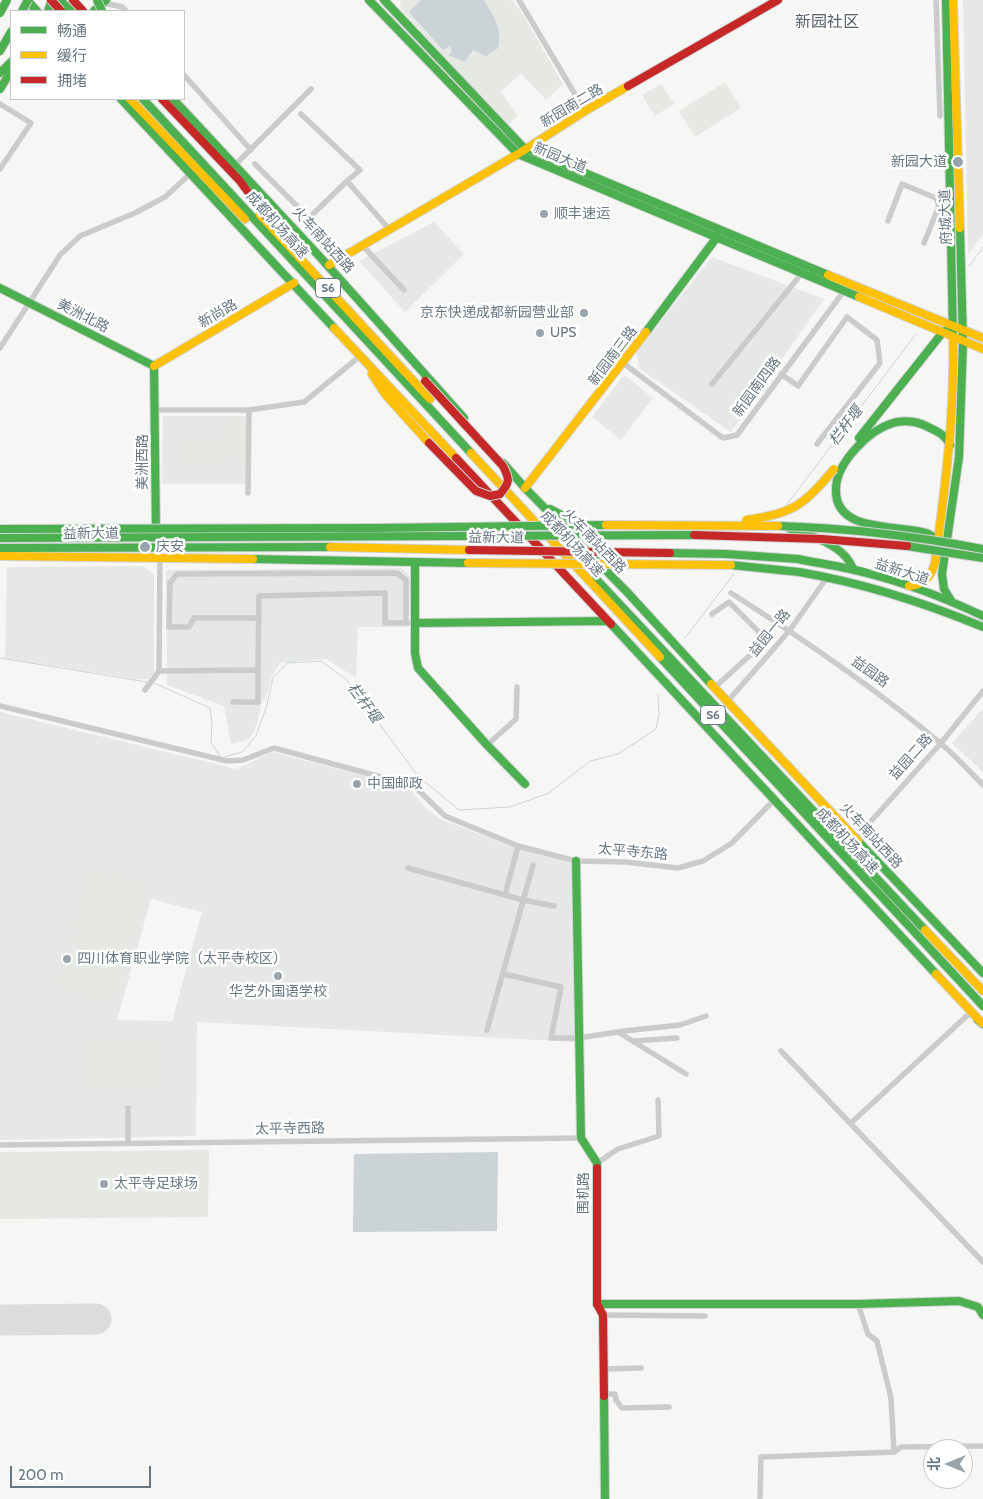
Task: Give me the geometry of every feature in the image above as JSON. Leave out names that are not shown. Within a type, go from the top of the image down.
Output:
[{"type":"main road","points":[[0,13],[7,0]]},
{"type":"main road","points":[[28,0],[36,10]]},
{"type":"main road","points":[[52,0],[60,10]]},
{"type":"main road","points":[[60,0],[70,10]]},
{"type":"main road","points":[[73,0],[82,10]]},
{"type":"main road","points":[[79,0],[88,10]]},
{"type":"main road","name":"新园南二路","points":[[329,265],[518,154],[585,111],[778,0]]},
{"type":"main road","name":"府城大道","points":[[908,586],[920,584],[927,580],[931,576],[935,563],[950,445],[954,362],[946,0]]},
{"type":"main road","name":"府城大道","points":[[952,0],[963,342],[959,457],[942,585],[946,594],[954,603]]},
{"type":"main road","name":"新园大道","points":[[377,1],[440,61],[523,147],[983,338]]},
{"type":"main road","name":"新园大道","points":[[377,1],[518,154],[983,350]]},
{"type":"main road","points":[[0,51],[10,34]]},
{"type":"main road","points":[[0,73],[10,63]]},
{"type":"main road","points":[[0,90],[10,74]]},
{"type":"main road","points":[[122,100],[981,1023]]},
{"type":"main road","points":[[131,100],[271,246],[319,290]]},
{"type":"main road","name":"成都机场高速","points":[[144,100],[319,290],[983,991]]},
{"type":"main road","name":"成都机场高速","points":[[153,100],[287,244],[446,422],[983,1006]]},
{"type":"main road","points":[[163,100],[240,181],[287,244]]},
{"type":"main road","name":"火车南站西路","points":[[174,100],[329,265],[525,488],[627,592],[727,702],[981,970]]},
{"type":"main road","name":"新园南三路","points":[[525,488],[623,364],[717,237]]},
{"type":"main road","name":"新尚路","points":[[154,366],[294,284]]},
{"type":"main road","name":"美洲北路","points":[[0,288],[154,366]]},
{"type":"main road","points":[[360,356],[385,394],[476,491],[495,495],[500,494],[508,484],[508,476],[503,466],[393,345],[381,324]]},
{"type":"main road","points":[[939,540],[927,533],[864,524],[850,518],[843,511],[836,496],[836,482],[837,471],[943,332],[953,327]]},
{"type":"main road","name":"美洲西路","points":[[154,366],[156,546],[160,557]]},
{"type":"main road","points":[[700,525],[769,518],[785,514],[806,502],[866,438],[880,428],[894,422],[911,422],[928,427],[941,434],[950,445]]},
{"type":"main road","points":[[540,502],[565,518],[579,524],[666,520],[757,523],[797,530],[835,548],[845,557],[854,570]]},
{"type":"main road","points":[[0,529],[458,528],[700,525],[832,528],[939,540],[983,549]]},
{"type":"main road","points":[[0,538],[725,535],[838,539],[919,548],[983,558]]},
{"type":"main road","name":"益新大道","points":[[0,548],[294,546],[726,554],[798,560],[854,570],[908,586],[983,616]]},
{"type":"main road","name":"益新大道","points":[[0,556],[728,565],[846,579],[921,602],[983,628]]},
{"type":"main road","points":[[415,562],[416,654],[418,668],[525,784]]},
{"type":"main road","points":[[416,623],[607,621]]},
{"type":"main road","points":[[576,860],[581,1138]]},
{"type":"main road","name":"围机路","points":[[581,1138],[597,1162],[597,1304],[603,1315],[605,1499]]},
{"type":"main road","points":[[597,1304],[858,1304],[959,1301],[978,1307],[983,1316]]},
{"type":"street","points":[[519,0],[585,111]]},
{"type":"street","points":[[936,0],[940,116]]},
{"type":"street","points":[[102,1],[122,7],[125,10]]},
{"type":"street","points":[[185,76],[251,150]]},
{"type":"street","points":[[236,164],[311,89]]},
{"type":"street","points":[[0,104],[31,123],[0,169]]},
{"type":"street","points":[[301,114],[360,170],[309,218]]},
{"type":"street","points":[[255,164],[309,218],[333,247]]},
{"type":"street","points":[[0,348],[60,255],[80,236],[136,213],[164,197],[191,173]]},
{"type":"street","points":[[347,181],[389,229]]},
{"type":"street","points":[[888,221],[902,184],[936,198],[940,206],[924,243]]},
{"type":"street","points":[[362,245],[404,290]]},
{"type":"street","points":[[712,384],[802,274]]},
{"type":"street","name":"新园南四路","points":[[623,364],[723,438],[737,435],[844,291]]},
{"type":"street","points":[[781,374],[798,386],[846,317],[877,340],[880,363],[817,444]]},
{"type":"street","points":[[155,410],[249,410],[304,402],[360,356]]},
{"type":"street","points":[[248,493],[249,410]]},
{"type":"street","points":[[145,690],[159,671],[160,557]]},
{"type":"street","points":[[258,618],[194,618],[189,627],[169,626],[170,583],[177,574],[397,573],[406,580],[406,623]]},
{"type":"street","name":"益园一路","points":[[727,702],[790,630],[828,576]]},
{"type":"street","points":[[233,702],[258,702],[259,596],[385,593],[386,623],[416,623]]},
{"type":"street","name":"益园路","points":[[731,593],[790,630],[872,689],[941,743],[983,785]]},
{"type":"street","points":[[712,614],[729,602],[774,649]]},
{"type":"street","points":[[715,687],[767,640]]},
{"type":"street","points":[[159,671],[258,670]]},
{"type":"street","points":[[487,745],[516,720],[517,687]]},
{"type":"street","name":"益园二路","points":[[856,838],[941,743],[983,691]]},
{"type":"street","name":"太平寺东路","points":[[0,706],[227,761],[243,760],[274,748],[414,786],[445,816],[518,846],[576,860],[625,862],[678,868],[703,861],[732,843],[773,801]]},
{"type":"street","points":[[505,894],[518,846]]},
{"type":"street","points":[[486,1030],[504,974],[533,865]]},
{"type":"street","points":[[408,868],[523,900],[554,906]]},
{"type":"street","points":[[504,974],[561,987],[551,1038],[579,1038],[680,1025],[706,1016]]},
{"type":"street","points":[[850,1123],[971,1012]]},
{"type":"street","points":[[618,1032],[686,1074]]},
{"type":"street","points":[[633,1041],[677,1038]]},
{"type":"street","points":[[782,1051],[983,1262]]},
{"type":"street","points":[[597,1162],[618,1149],[659,1136],[658,1100]]},
{"type":"street","points":[[128,1108],[128,1144]]},
{"type":"street","name":"太平寺西路","points":[[0,1145],[581,1138]]},
{"type":"street","points":[[858,1304],[868,1334],[877,1341],[891,1398],[894,1452]]},
{"type":"street","points":[[603,1315],[705,1316]]},
{"type":"street","points":[[604,1369],[641,1368]]},
{"type":"street","points":[[604,1394],[616,1394],[616,1400],[622,1408],[668,1407]]},
{"type":"street","points":[[760,1499],[761,1457],[894,1452],[901,1447],[983,1446]]},
{"type":"shaded area","points":[[401,0],[511,0],[519,8],[563,84],[546,100],[521,73],[501,92],[518,116],[507,126],[400,8]]},
{"type":"shaded area","points":[[421,0],[484,0],[494,17],[498,29],[498,48],[486,56],[473,50],[464,62],[448,55],[452,52],[450,46],[443,50],[409,12]]},
{"type":"shaded area","points":[[963,0],[983,0],[983,234],[968,255]]},
{"type":"shaded area","points":[[725,82],[741,108],[695,137],[679,111]]},
{"type":"shaded area","points":[[661,84],[674,104],[655,116],[642,95]]},
{"type":"shaded area","points":[[434,222],[464,254],[405,312],[359,261]]},
{"type":"shaded area","points":[[712,257],[824,299],[731,432],[640,369],[636,352]]},
{"type":"shaded area","points":[[624,375],[653,398],[621,440],[592,417]]},
{"type":"shaded area","points":[[163,416],[248,416],[248,484],[162,484]]},
{"type":"shaded area","points":[[227,419],[246,419],[246,463],[227,463]]},
{"type":"shaded area","points":[[184,437],[224,437],[224,461],[184,461]]},
{"type":"shaded area","points":[[144,566],[154,575],[154,672],[149,679],[136,679],[5,658],[7,567]]},
{"type":"shaded area","points":[[401,568],[410,576],[409,627],[358,627],[356,678],[326,659],[280,663],[272,675],[255,730],[248,740],[231,744],[224,706],[167,685],[166,570]]},
{"type":"shaded area","points":[[983,708],[983,772],[952,743]]},
{"type":"shaded area","points":[[0,712],[237,769],[272,752],[408,787],[425,807],[440,819],[513,847],[574,864],[575,1042],[197,1022],[196,1136],[0,1140]],"holes":[[[151,899],[202,912],[172,1021],[117,1020]]]},
{"type":"shaded area","points":[[93,868],[149,885],[113,1004],[56,986]]},
{"type":"shaded area","points":[[162,1042],[162,1090],[88,1091],[87,1043]]},
{"type":"shaded area","name":"太平寺足球场","points":[[209,1150],[208,1217],[0,1219],[0,1152]]},
{"type":"shaded area","points":[[498,1152],[497,1231],[353,1232],[354,1154]]},
{"type":"waterway","name":"栏杆堰","points":[[969,266],[983,247]]},
{"type":"waterway","name":"栏杆堰","points":[[785,507],[916,334]]},
{"type":"waterway","name":"栏杆堰","points":[[685,638],[734,574]]},
{"type":"waterway","name":"栏杆堰","points":[[0,658],[147,682]]},
{"type":"waterway","name":"栏杆堰","points":[[154,683],[210,708],[212,723],[211,742],[221,758],[242,752],[256,736],[267,705],[273,677],[288,663],[321,661],[347,680],[418,776],[459,810],[510,807],[549,793],[590,761],[618,754],[656,729],[659,714],[658,695]]},
{"type":"taxiway","points":[[81,1310],[89,1314],[92,1321],[82,1329],[67,1320],[76,1311],[81,1310]]},
{"type":"runway","points":[[0,1320],[96,1319]]},
{"type":"traffic: fast","points":[[0,13],[7,0]]},
{"type":"traffic: fast","points":[[27,0],[36,10]]},
{"type":"traffic: fast","points":[[23,10],[28,0]]},
{"type":"traffic: fast","points":[[48,10],[52,0]]},
{"type":"traffic: fast","points":[[60,0],[70,10]]},
{"type":"traffic: fast","points":[[97,0],[102,10]]},
{"type":"traffic: fast","points":[[95,10],[106,0]]},
{"type":"traffic: fast","points":[[369,0],[518,154],[859,297]]},
{"type":"traffic: fast","points":[[384,0],[523,147],[828,275]]},
{"type":"traffic: fast","points":[[946,0],[953,337]]},
{"type":"traffic: fast","points":[[0,51],[10,34]]},
{"type":"traffic: fast","points":[[0,73],[10,63]]},
{"type":"traffic: fast","points":[[0,89],[10,73]]},
{"type":"traffic: fast","points":[[122,100],[334,328]]},
{"type":"traffic: fast","points":[[144,100],[471,453]]},
{"type":"traffic: fast","points":[[174,100],[320,257],[464,418]]},
{"type":"traffic: fast","points":[[952,602],[944,589],[942,574],[959,457],[963,342],[960,228]]},
{"type":"traffic: fast","points":[[646,332],[717,237]]},
{"type":"traffic: fast","points":[[0,288],[154,366]]},
{"type":"traffic: fast","points":[[859,438],[943,332],[953,327]]},
{"type":"traffic: fast","points":[[154,366],[156,534]]},
{"type":"traffic: fast","points":[[939,541],[926,533],[870,524],[845,514],[838,503],[837,479],[848,459],[864,440],[893,423],[907,421],[922,424],[942,435],[950,445]]},
{"type":"traffic: fast","points":[[503,463],[627,592],[711,684]]},
{"type":"traffic: fast","points":[[550,509],[579,524]]},
{"type":"traffic: fast","points":[[0,529],[606,525]]},
{"type":"traffic: fast","points":[[778,526],[881,533],[983,549]]},
{"type":"traffic: fast","points":[[790,529],[812,536],[840,551],[854,570]]},
{"type":"traffic: fast","points":[[0,538],[694,535]]},
{"type":"traffic: fast","points":[[907,546],[983,558]]},
{"type":"traffic: fast","points":[[0,548],[330,547]]},
{"type":"traffic: fast","points":[[670,553],[726,554],[798,559]]},
{"type":"traffic: fast","points":[[253,559],[468,563]]},
{"type":"traffic: fast","points":[[798,559],[852,569],[899,582],[983,616]]},
{"type":"traffic: fast","points":[[415,562],[415,653],[418,668],[525,784]]},
{"type":"traffic: fast","points":[[731,565],[799,572]]},
{"type":"traffic: fast","points":[[799,572],[823,576],[892,594],[938,609],[983,627]]},
{"type":"traffic: fast","points":[[596,579],[925,930]]},
{"type":"traffic: fast","points":[[416,623],[607,621]]},
{"type":"traffic: fast","points":[[611,624],[936,974]]},
{"type":"traffic: fast","points":[[660,657],[983,1006]]},
{"type":"traffic: fast","points":[[858,841],[983,973]]},
{"type":"traffic: fast","points":[[576,861],[581,1138],[597,1163],[597,1168]]},
{"type":"traffic: fast","points":[[978,1020],[983,1024]]},
{"type":"traffic: fast","points":[[597,1304],[858,1304],[959,1301],[978,1307],[983,1315]]},
{"type":"traffic: fast","points":[[604,1396],[605,1499]]},
{"type":"traffic: slow","points":[[953,0],[960,228]]},
{"type":"traffic: slow","points":[[329,265],[518,154],[628,86]]},
{"type":"traffic: slow","points":[[131,100],[245,219]]},
{"type":"traffic: slow","points":[[260,215],[430,399]]},
{"type":"traffic: slow","points":[[828,275],[983,338]]},
{"type":"traffic: slow","points":[[154,366],[294,283]]},
{"type":"traffic: slow","points":[[859,297],[983,349]]},
{"type":"traffic: slow","points":[[334,328],[456,458]]},
{"type":"traffic: slow","points":[[525,488],[646,332]]},
{"type":"traffic: slow","points":[[909,586],[923,582],[935,563],[951,422],[953,337]]},
{"type":"traffic: slow","points":[[372,374],[385,394],[429,443]]},
{"type":"traffic: slow","points":[[471,453],[660,657]]},
{"type":"traffic: slow","points":[[746,520],[775,515],[796,506],[806,499],[834,469]]},
{"type":"traffic: slow","points":[[606,525],[778,526]]},
{"type":"traffic: slow","points":[[330,547],[469,550]]},
{"type":"traffic: slow","points":[[0,556],[253,559]]},
{"type":"traffic: slow","points":[[468,563],[731,565]]},
{"type":"traffic: slow","points":[[711,684],[858,841]]},
{"type":"traffic: slow","points":[[925,930],[983,991]]},
{"type":"traffic: slow","points":[[936,974],[982,1023]]},
{"type":"traffic: jam","points":[[51,0],[60,10]]},
{"type":"traffic: jam","points":[[73,0],[82,10]]},
{"type":"traffic: jam","points":[[628,86],[778,0]]},
{"type":"traffic: jam","points":[[163,100],[240,181],[267,218]]},
{"type":"traffic: jam","points":[[425,381],[503,466],[508,478],[506,487],[500,494],[490,496],[476,491],[429,443]]},
{"type":"traffic: jam","points":[[456,458],[611,624]]},
{"type":"traffic: jam","points":[[694,535],[822,539],[907,546]]},
{"type":"traffic: jam","points":[[469,550],[670,553]]},
{"type":"traffic: jam","points":[[597,1168],[597,1304],[603,1315],[604,1396]]},
{"type":"place","name":"新园大道","points":[[958,162]]},
{"type":"place","name":"顺丰速运","points":[[544,214]]},
{"type":"place","name":"京东快递成都新园营业部","points":[[584,313]]},
{"type":"place","name":"UPS","points":[[540,333]]},
{"type":"place","name":"庆安","points":[[145,547]]},
{"type":"place","name":"中国邮政","points":[[357,784]]},
{"type":"place","name":"四川体育职业学院（太平寺校区）","points":[[67,959]]},
{"type":"place","name":"华艺外国语学校","points":[[278,976]]},
{"type":"place","name":"太平寺足球场","points":[[104,1184]]},
{"type":"district","name":"新园社区","points":[[827,22]]}]
